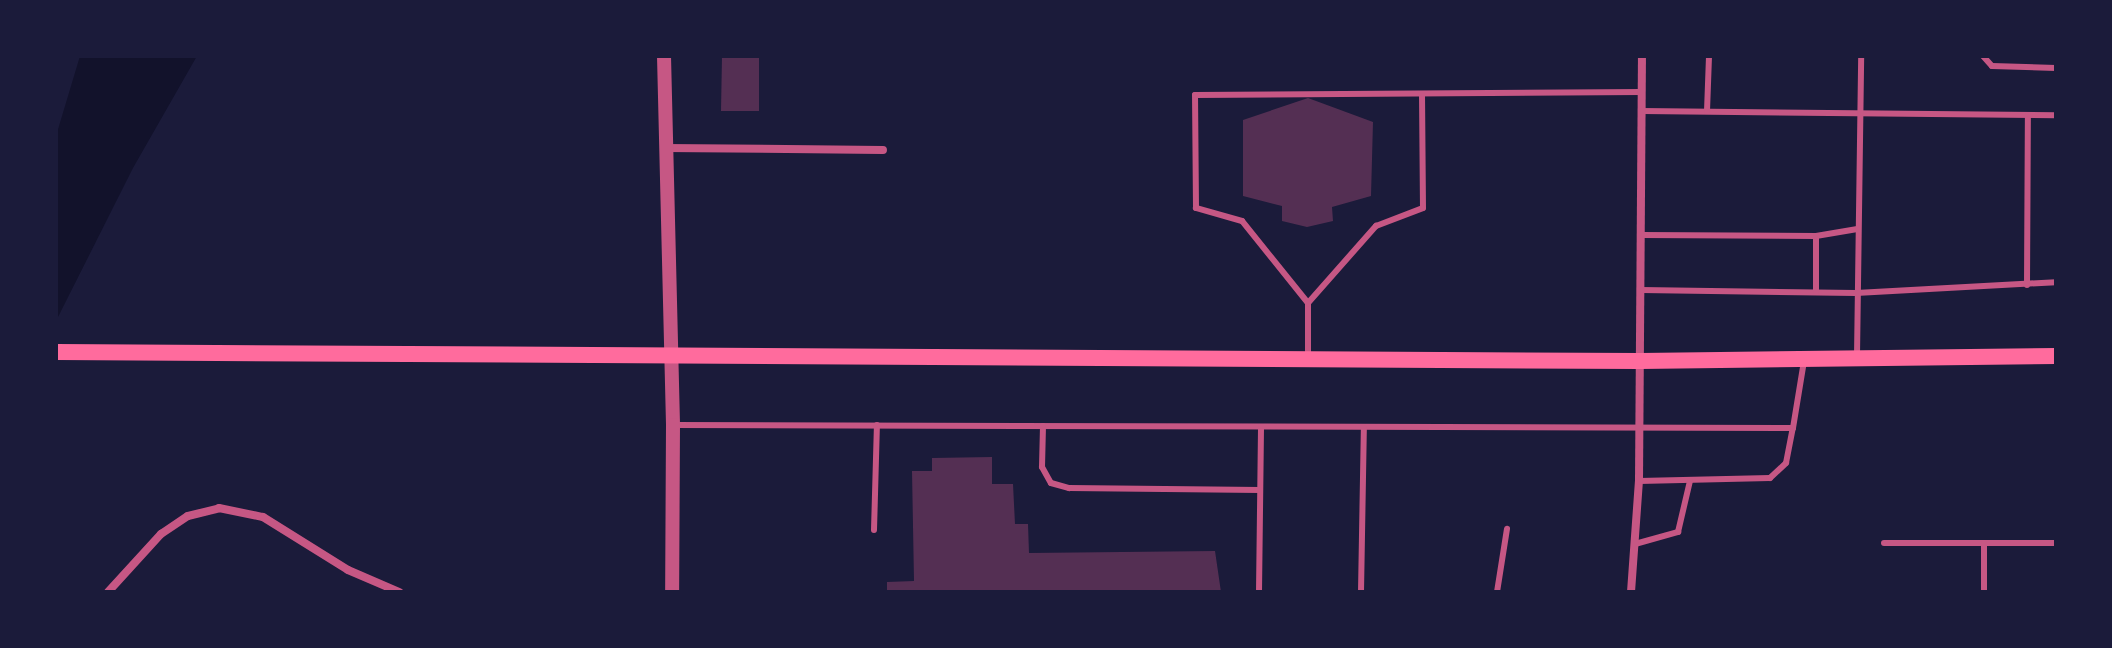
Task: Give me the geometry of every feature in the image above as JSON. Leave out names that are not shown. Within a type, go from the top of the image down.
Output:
[{"type":"main road","points":[[56,352],[1640,361],[1857,361],[2056,356]]},
{"type":"street","points":[[664,56],[673,425],[672,592]]},
{"type":"street","points":[[1631,592],[1639,481],[1642,56]]},
{"type":"street","points":[[664,148],[883,150]]},
{"type":"street","points":[[108,592],[161,534],[188,516],[219,508],[263,517],[348,570],[399,592]]},
{"type":"lane","points":[[1707,111],[1709,56]]},
{"type":"lane","points":[[1857,361],[1861,56]]},
{"type":"lane","points":[[1983,56],[1992,66],[2056,68]]},
{"type":"lane","points":[[1308,359],[1308,303],[1242,221],[1196,208],[1195,95],[1642,92]]},
{"type":"lane","points":[[1308,303],[1376,226],[1423,208],[1422,94]]},
{"type":"lane","points":[[1642,111],[2056,115]]},
{"type":"lane","points":[[2027,285],[2028,115]]},
{"type":"lane","points":[[1641,235],[1816,236],[1857,229]]},
{"type":"lane","points":[[1816,236],[1816,291]]},
{"type":"lane","points":[[1641,290],[1856,293],[2056,282]]},
{"type":"lane","points":[[1639,481],[1770,478],[1786,463],[1804,361]]},
{"type":"lane","points":[[673,425],[1793,428]]},
{"type":"lane","points":[[874,530],[877,425]]},
{"type":"lane","points":[[1043,426],[1042,467],[1051,483],[1069,488],[1260,490]]},
{"type":"lane","points":[[1259,592],[1261,427]]},
{"type":"lane","points":[[1361,592],[1364,428]]},
{"type":"lane","points":[[1635,544],[1678,532],[1690,481]]},
{"type":"lane","points":[[1506,592],[1498,591],[1507,529]]},
{"type":"lane","points":[[1884,543],[2056,543]]},
{"type":"lane","points":[[1984,544],[1984,592]]},
{"type":"shaded area","points":[[80,56],[197,56],[133,168],[56,321],[56,136]]},
{"type":"building","points":[[722,56],[759,56],[759,111],[721,111]]},
{"type":"building","points":[[1308,98],[1373,122],[1371,196],[1332,207],[1333,221],[1307,227],[1282,221],[1282,206],[1243,196],[1243,120]]},
{"type":"building","points":[[992,457],[992,484],[1013,484],[1015,524],[1028,524],[1029,553],[1215,551],[1221,592],[887,592],[887,582],[914,581],[912,471],[932,471],[932,458]]}]
